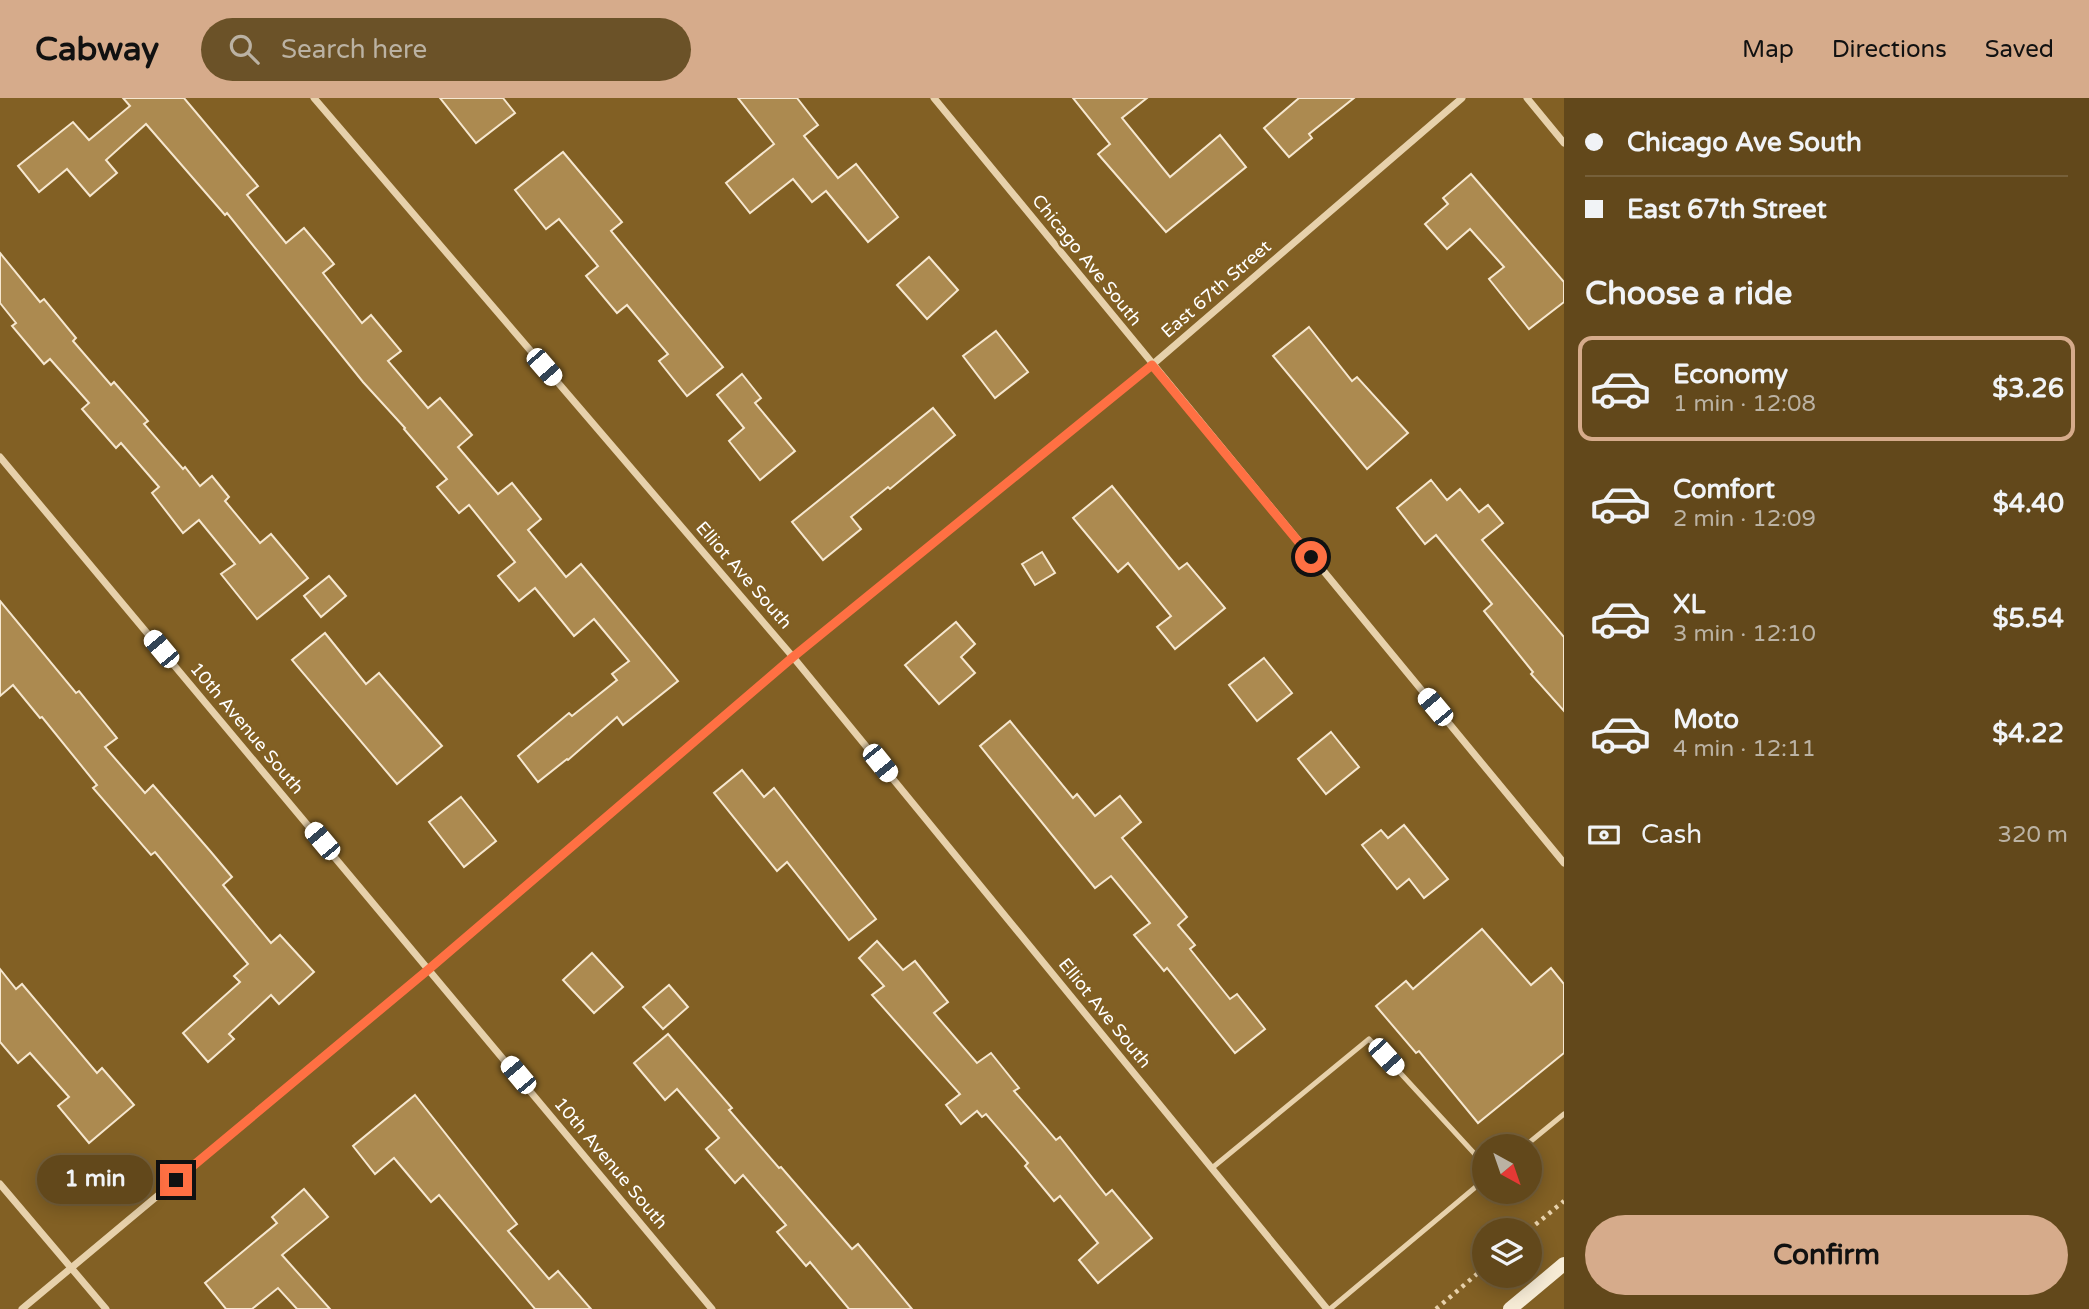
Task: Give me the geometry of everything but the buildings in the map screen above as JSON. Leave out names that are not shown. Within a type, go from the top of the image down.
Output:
[{"type":"main road","points":[[1510,1309],[1564,1264]]},
{"type":"street","name":"Elliot Ave South","points":[[314,98],[793,657],[1329,1309]]},
{"type":"street","name":"Chicago Ave South","points":[[934,98],[1152,365],[1562,857]]},
{"type":"street","name":"East 67th Street","points":[[22,1309],[429,969],[793,657],[1152,365],[1462,98]]},
{"type":"street","points":[[1527,98],[1564,143]]},
{"type":"street","name":"10th Avenue South","points":[[0,457],[712,1309]]},
{"type":"street","points":[[0,1184],[106,1309]]},
{"type":"lane","points":[[1212,1168],[1369,1039],[1472,1151]]},
{"type":"lane","points":[[1540,1134],[1564,1114]]},
{"type":"lane","points":[[1329,1309],[1472,1190]]},
{"type":"path","points":[[1542,1220],[1564,1201]]},
{"type":"path","points":[[1436,1309],[1472,1278]]},
{"type":"route","points":[[176,1180],[429,969],[793,657],[1152,365],[1311,557]]}]
